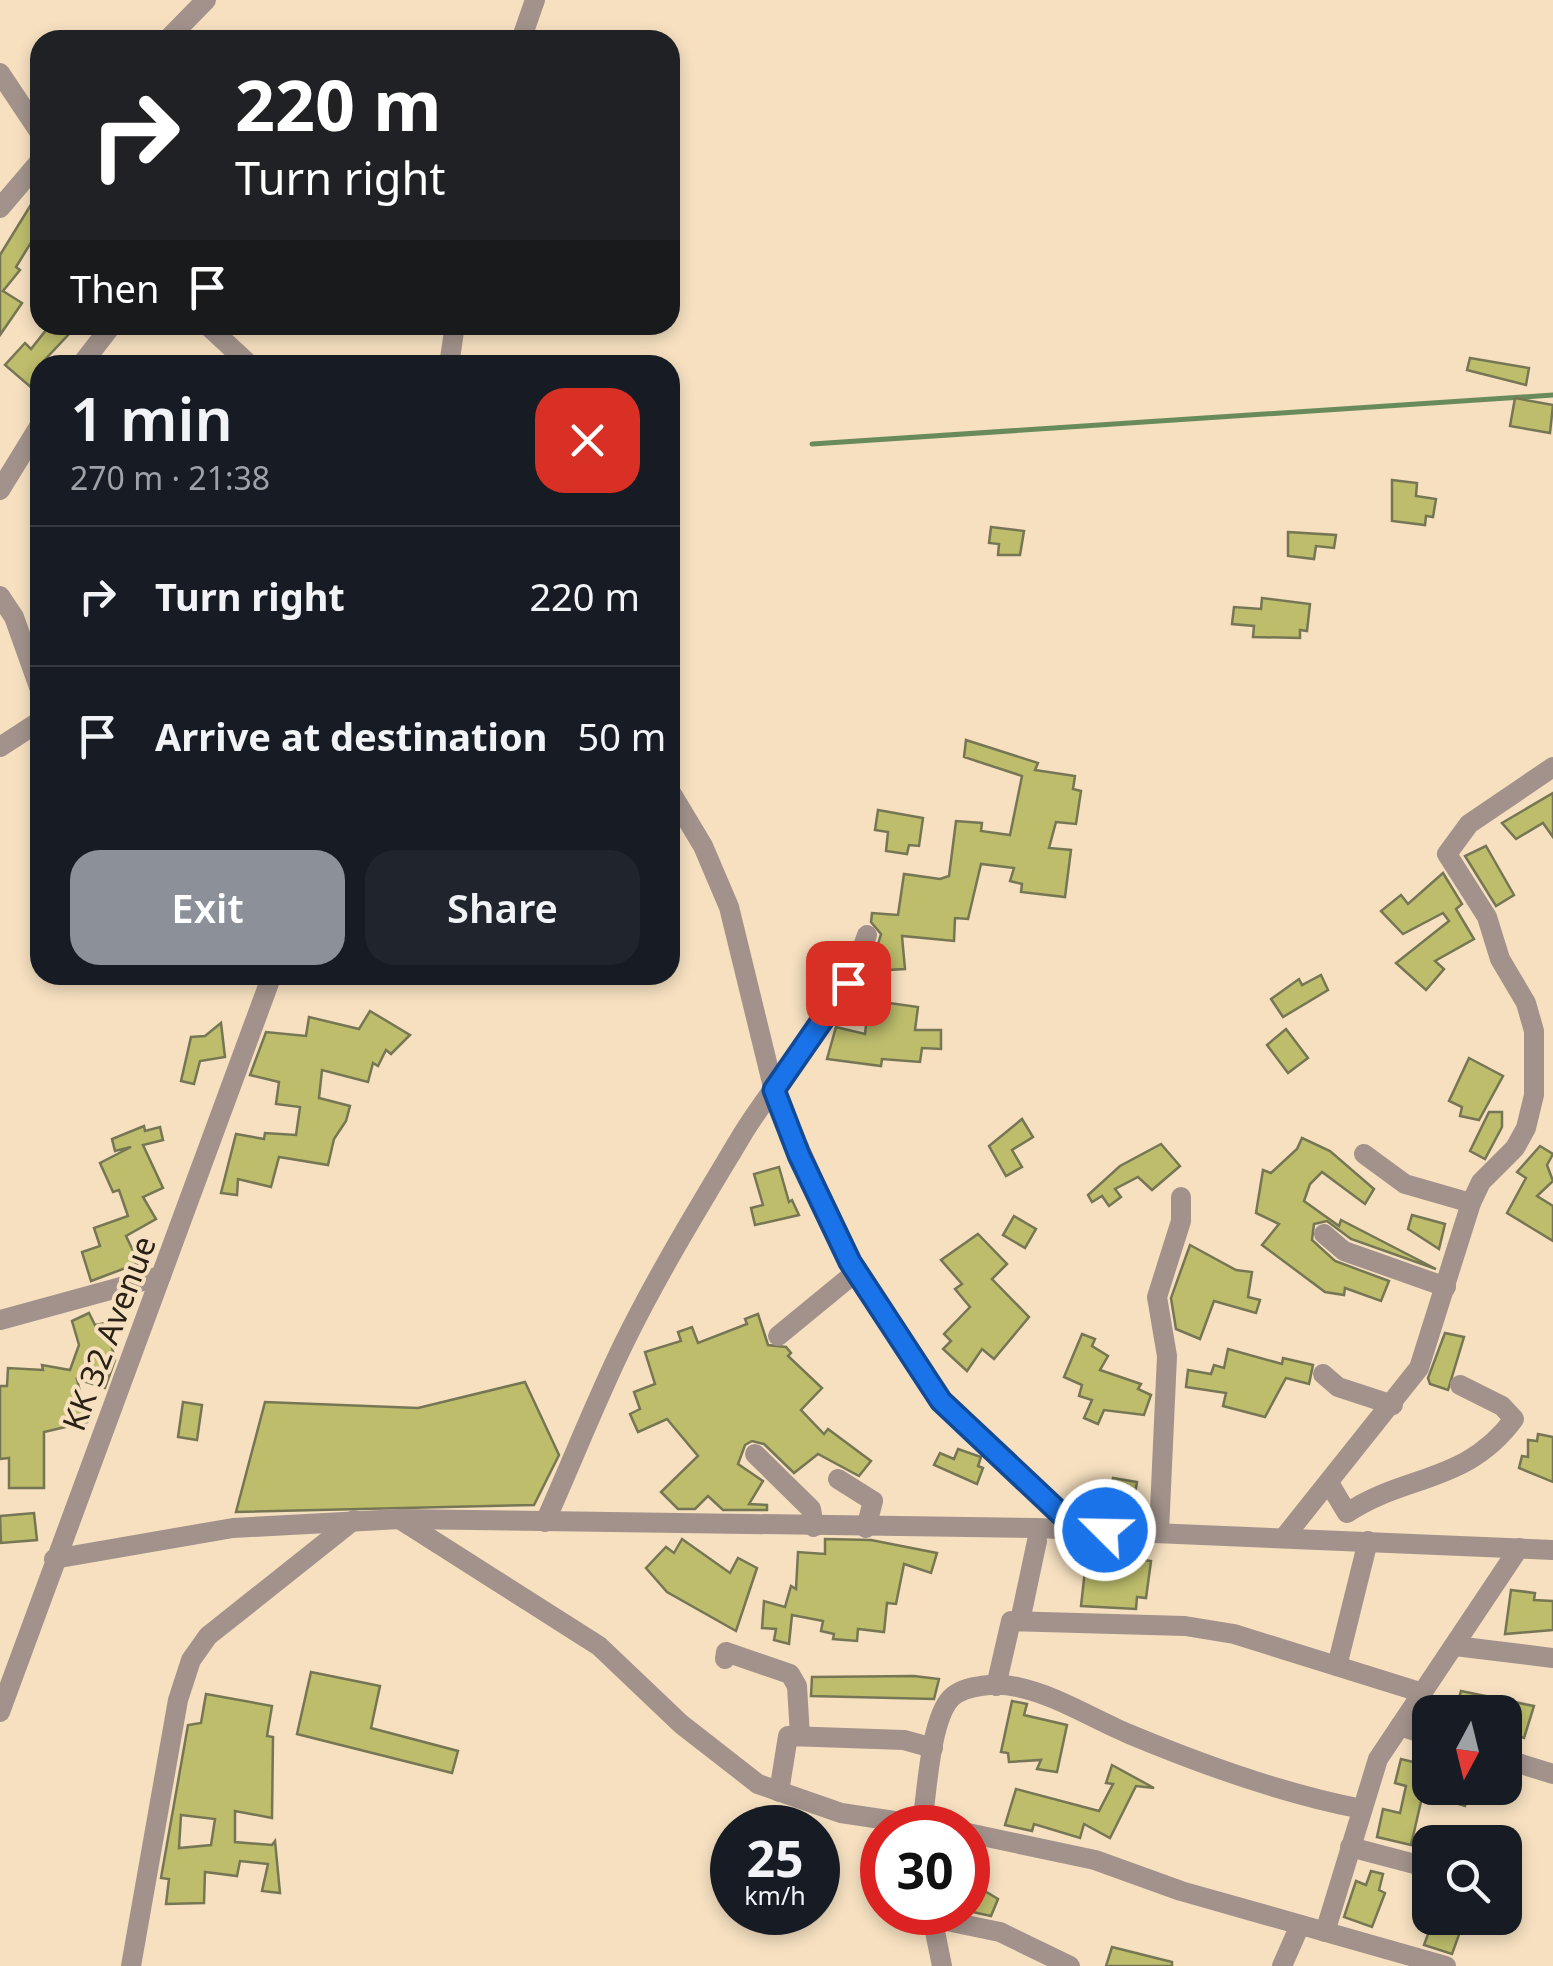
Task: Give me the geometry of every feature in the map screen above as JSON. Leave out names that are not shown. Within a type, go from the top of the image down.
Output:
[{"type":"street","points":[[176,30],[206,0]]},
{"type":"street","points":[[524,30],[535,0]]},
{"type":"street","points":[[0,73],[30,118]]},
{"type":"street","points":[[0,208],[30,173]]},
{"type":"street","points":[[89,355],[104,335]]},
{"type":"street","points":[[218,335],[239,355]]},
{"type":"street","points":[[0,490],[30,441]]},
{"type":"street","points":[[0,596],[14,617],[30,662]]},
{"type":"street","points":[[0,747],[30,727]]},
{"type":"street","points":[[1286,1535],[1418,1368],[1471,1203],[1481,1182],[1515,1148],[1526,1128],[1534,1095],[1534,1031],[1526,1003],[1500,959],[1487,917],[1447,854],[1469,824],[1553,767]]},
{"type":"street","points":[[680,808],[703,846],[729,908],[774,1090],[799,1155],[856,1272],[950,1411],[1048,1497],[1078,1530]]},
{"type":"street","points":[[545,1522],[625,1341],[660,1274],[746,1129],[827,1019],[858,966],[868,936]]},
{"type":"street","name":"KK 32 Avenue","points":[[0,1712],[268,985]]},
{"type":"street","points":[[1364,1154],[1405,1184],[1471,1203]]},
{"type":"street","points":[[1159,1532],[1167,1356],[1157,1297],[1181,1221],[1181,1196]]},
{"type":"street","points":[[1324,1234],[1344,1250],[1446,1287]]},
{"type":"street","points":[[778,1336],[856,1272]]},
{"type":"street","points":[[0,1320],[162,1276]]},
{"type":"street","points":[[1322,1374],[1338,1388],[1392,1404]]},
{"type":"street","points":[[1328,1483],[1347,1513],[1376,1497],[1422,1484],[1496,1442],[1514,1418],[1502,1406],[1460,1385]]},
{"type":"street","points":[[755,1454],[811,1509],[814,1527]]},
{"type":"street","points":[[838,1479],[873,1501],[866,1528]]},
{"type":"street","points":[[400,1519],[599,1646],[682,1724],[758,1784],[860,1816]]},
{"type":"street","points":[[54,1559],[233,1528],[400,1519],[1286,1535],[1553,1550]]},
{"type":"street","points":[[131,1966],[169,1746],[191,1660],[208,1636],[354,1520]]},
{"type":"street","points":[[1337,1666],[1368,1541]]},
{"type":"street","points":[[1020,1621],[1037,1542]]},
{"type":"street","points":[[1324,1932],[1378,1758],[1519,1548]]},
{"type":"street","points":[[996,1686],[1012,1621],[1020,1621],[1185,1626],[1234,1634],[1423,1693]]},
{"type":"street","points":[[1455,1646],[1553,1658]]},
{"type":"street","points":[[724,1659],[726,1652],[790,1674],[797,1686],[800,1736]]},
{"type":"street","points":[[926,1805],[933,1748],[949,1699],[965,1689],[1014,1686],[1131,1735],[1308,1799],[1362,1809]]},
{"type":"street","points":[[1400,1726],[1412,1730]]},
{"type":"street","points":[[779,1792],[788,1736],[904,1740],[933,1748]]},
{"type":"street","points":[[1522,1764],[1553,1774]]},
{"type":"street","points":[[990,1838],[1095,1860],[1181,1891],[1446,1966]]},
{"type":"street","points":[[1350,1847],[1412,1863]]},
{"type":"street","points":[[1282,1966],[1300,1924]]},
{"type":"street","points":[[990,1930],[1070,1966]]},
{"type":"street","points":[[936,1935],[942,1966]]},
{"type":"building","points":[[30,206],[30,244],[16,267],[20,270],[3,291],[22,303],[0,335],[0,255]]},
{"type":"building","points":[[42,335],[68,335],[49,355],[30,355],[30,386],[5,365],[25,343],[31,349]]},
{"type":"building","points":[[1470,358],[1529,368],[1526,385],[1467,370]]},
{"type":"building","points":[[1515,398],[1553,405],[1550,433],[1510,426]]},
{"type":"building","points":[[1392,480],[1417,483],[1416,496],[1436,499],[1433,517],[1426,516],[1425,525],[1392,521]]},
{"type":"building","points":[[991,527],[1024,531],[1020,555],[998,555],[999,544],[989,543]]},
{"type":"building","points":[[1288,532],[1336,535],[1334,548],[1316,546],[1314,559],[1288,556]]},
{"type":"building","points":[[1262,598],[1310,604],[1307,631],[1300,630],[1300,638],[1253,637],[1254,626],[1232,624],[1234,607],[1261,609]]},
{"type":"building","points":[[966,740],[1038,763],[1035,770],[1075,776],[1073,789],[1081,791],[1076,824],[1056,822],[1049,848],[1071,850],[1065,897],[1021,892],[1022,884],[1010,881],[1014,868],[981,864],[968,919],[955,918],[954,941],[902,936],[905,969],[870,971],[881,934],[871,922],[872,913],[898,915],[904,874],[940,879],[949,876],[956,821],[982,823],[981,831],[1010,835],[1022,776],[964,757]]},
{"type":"building","points":[[1553,793],[1553,837],[1543,823],[1516,839],[1502,823]]},
{"type":"building","points":[[878,810],[923,818],[919,846],[909,845],[907,854],[886,851],[888,832],[875,830]]},
{"type":"building","points":[[1486,846],[1514,895],[1496,906],[1465,856]]},
{"type":"building","points":[[1443,873],[1462,904],[1456,909],[1474,939],[1435,961],[1444,969],[1426,990],[1396,963],[1449,921],[1443,913],[1403,934],[1381,911],[1401,895],[1408,904]]},
{"type":"building","points":[[1321,975],[1328,990],[1283,1017],[1271,999],[1299,979],[1302,985]]},
{"type":"building","points":[[875,1001],[918,1007],[915,1030],[941,1030],[941,1049],[922,1048],[920,1062],[882,1059],[881,1066],[827,1059],[836,1027],[865,1034],[868,1009],[874,1009]]},
{"type":"building","points":[[370,1011],[410,1035],[391,1054],[386,1050],[378,1066],[373,1063],[368,1082],[322,1070],[319,1098],[350,1106],[334,1139],[328,1165],[279,1157],[271,1187],[238,1179],[237,1195],[221,1193],[236,1134],[264,1139],[265,1133],[296,1135],[300,1107],[276,1104],[279,1082],[250,1075],[266,1032],[306,1036],[309,1017],[359,1029]]},
{"type":"building","points":[[221,1023],[225,1057],[200,1061],[194,1084],[181,1081],[191,1037],[205,1036]]},
{"type":"building","points":[[1286,1029],[1308,1058],[1288,1073],[1267,1045]]},
{"type":"building","points":[[1469,1058],[1503,1076],[1479,1120],[1460,1116],[1462,1107],[1449,1101]]},
{"type":"building","points":[[1489,1112],[1502,1112],[1502,1127],[1485,1159],[1470,1151]]},
{"type":"building","points":[[1022,1119],[1033,1137],[1012,1150],[1022,1167],[1006,1176],[989,1146]]},
{"type":"building","points":[[144,1126],[145,1131],[160,1127],[163,1140],[143,1145],[163,1188],[143,1197],[156,1219],[126,1236],[139,1263],[91,1281],[82,1252],[100,1246],[94,1228],[128,1216],[119,1190],[113,1192],[100,1163],[131,1147],[115,1151],[112,1139]]},
{"type":"building","points":[[1302,1138],[1330,1151],[1374,1189],[1365,1204],[1322,1172],[1310,1184],[1304,1201],[1339,1226],[1341,1220],[1436,1269],[1351,1239],[1327,1221],[1314,1224],[1312,1240],[1335,1261],[1389,1281],[1381,1301],[1345,1288],[1344,1295],[1325,1292],[1262,1245],[1279,1224],[1256,1213],[1263,1170],[1271,1173],[1297,1149]]},
{"type":"building","points":[[1161,1144],[1180,1166],[1152,1190],[1138,1177],[1115,1189],[1121,1197],[1109,1206],[1102,1196],[1092,1202],[1088,1195],[1120,1166]]},
{"type":"building","points":[[1540,1146],[1553,1154],[1547,1165],[1553,1181],[1537,1196],[1553,1206],[1553,1241],[1507,1213],[1526,1178],[1517,1172]]},
{"type":"building","points":[[779,1167],[789,1202],[792,1200],[799,1215],[755,1225],[751,1208],[763,1205],[754,1174]]},
{"type":"building","points":[[1412,1215],[1445,1224],[1439,1249],[1408,1229]]},
{"type":"building","points":[[1014,1216],[1036,1229],[1025,1248],[1003,1235]]},
{"type":"building","points":[[978,1234],[1007,1264],[992,1279],[1029,1317],[994,1359],[982,1349],[967,1371],[943,1349],[951,1341],[944,1334],[970,1307],[955,1289],[962,1284],[941,1260]]},
{"type":"building","points":[[1190,1245],[1236,1270],[1252,1272],[1248,1297],[1260,1300],[1256,1313],[1214,1301],[1200,1339],[1176,1329],[1171,1298]]},
{"type":"building","points":[[89,1313],[95,1325],[106,1323],[115,1360],[105,1388],[77,1379],[87,1422],[44,1432],[44,1488],[9,1488],[9,1458],[0,1459],[0,1386],[7,1386],[8,1368],[43,1370],[42,1365],[70,1370],[79,1345],[72,1321]]},
{"type":"building","points":[[758,1314],[768,1345],[786,1347],[791,1353],[788,1356],[822,1388],[801,1410],[824,1434],[828,1429],[871,1461],[859,1476],[818,1454],[794,1473],[764,1444],[752,1441],[745,1445],[738,1464],[763,1481],[749,1504],[767,1505],[767,1510],[723,1510],[708,1496],[695,1509],[678,1509],[661,1492],[698,1456],[667,1419],[638,1432],[630,1414],[640,1409],[634,1392],[655,1384],[645,1352],[681,1341],[678,1332],[692,1327],[698,1343],[747,1324],[745,1319]]},
{"type":"building","points":[[1445,1333],[1464,1337],[1448,1390],[1430,1384],[1428,1378]]},
{"type":"building","points":[[1082,1334],[1095,1339],[1092,1346],[1108,1356],[1100,1370],[1141,1384],[1138,1389],[1151,1395],[1144,1415],[1104,1410],[1098,1424],[1084,1418],[1092,1400],[1079,1396],[1082,1385],[1064,1377]]},
{"type":"building","points":[[1228,1349],[1282,1364],[1283,1358],[1313,1365],[1309,1384],[1286,1378],[1265,1417],[1223,1406],[1226,1393],[1186,1387],[1188,1370],[1211,1374],[1214,1365],[1224,1368]]},
{"type":"building","points":[[525,1382],[559,1455],[534,1505],[236,1512],[265,1402],[418,1408]]},
{"type":"building","points":[[183,1402],[202,1405],[197,1440],[178,1437]]},
{"type":"building","points":[[1538,1434],[1553,1437],[1553,1482],[1519,1468],[1522,1456],[1528,1457],[1528,1440],[1537,1441]]},
{"type":"building","points":[[958,1449],[981,1457],[978,1466],[983,1468],[977,1484],[934,1465],[940,1453],[954,1459]]},
{"type":"building","points":[[1113,1478],[1137,1482],[1133,1505],[1109,1501]]},
{"type":"building","points":[[34,1513],[37,1540],[1,1543],[0,1516]]},
{"type":"building","points":[[682,1539],[730,1573],[738,1558],[757,1568],[736,1631],[667,1592],[646,1568],[666,1547],[674,1553]]},
{"type":"building","points":[[825,1539],[871,1540],[937,1553],[931,1573],[904,1564],[896,1604],[887,1603],[884,1632],[858,1629],[857,1641],[833,1639],[834,1634],[821,1631],[823,1621],[792,1615],[789,1644],[774,1640],[776,1629],[762,1628],[764,1601],[785,1607],[791,1586],[796,1589],[798,1552],[825,1554]]},
{"type":"building","points":[[1116,1556],[1151,1561],[1146,1598],[1137,1597],[1136,1609],[1081,1606],[1085,1570],[1114,1573]]},
{"type":"building","points":[[1511,1590],[1535,1593],[1534,1600],[1553,1601],[1553,1630],[1505,1634]]},
{"type":"building","points":[[311,1672],[380,1686],[371,1728],[458,1751],[452,1773],[297,1734]]},
{"type":"building","points":[[812,1677],[939,1679],[934,1699],[811,1696]]},
{"type":"building","points":[[206,1694],[272,1706],[267,1736],[273,1737],[272,1818],[235,1811],[235,1842],[272,1845],[275,1841],[280,1893],[262,1891],[268,1864],[240,1861],[237,1876],[205,1872],[204,1903],[166,1904],[169,1879],[161,1878],[188,1725],[201,1723]],"holes":[[[181,1815],[215,1819],[211,1845],[179,1848]]]},
{"type":"building","points":[[1012,1701],[1027,1704],[1024,1715],[1067,1725],[1057,1772],[1037,1769],[1041,1760],[1009,1762],[1008,1753],[1001,1752]]},
{"type":"building","points":[[1522,1704],[1534,1706],[1522,1737]]},
{"type":"building","points":[[1401,1759],[1412,1762],[1412,1805],[1420,1805],[1416,1825],[1412,1825],[1411,1845],[1377,1837],[1383,1809],[1400,1813],[1406,1786],[1395,1783]]},
{"type":"building","points":[[1112,1765],[1154,1788],[1136,1786],[1110,1838],[1084,1824],[1080,1838],[1034,1824],[1032,1831],[1005,1825],[1016,1789],[1099,1811],[1113,1784],[1106,1783]]},
{"type":"building","points":[[1371,1871],[1383,1874],[1379,1890],[1385,1893],[1372,1927],[1344,1917],[1356,1881],[1366,1885]]},
{"type":"building","points":[[990,1894],[998,1899],[990,1916]]},
{"type":"building","points":[[1428,1935],[1459,1935],[1452,1954],[1424,1945]]},
{"type":"building","points":[[1112,1947],[1172,1962],[1172,1966],[1106,1966]]},
{"type":"waterway","points":[[812,444],[1553,395]]},
{"type":"route","points":[[848,983],[800,1059],[774,1090],[834,1230],[870,1296],[958,1422],[1048,1497],[1078,1530],[1105,1530]]}]
